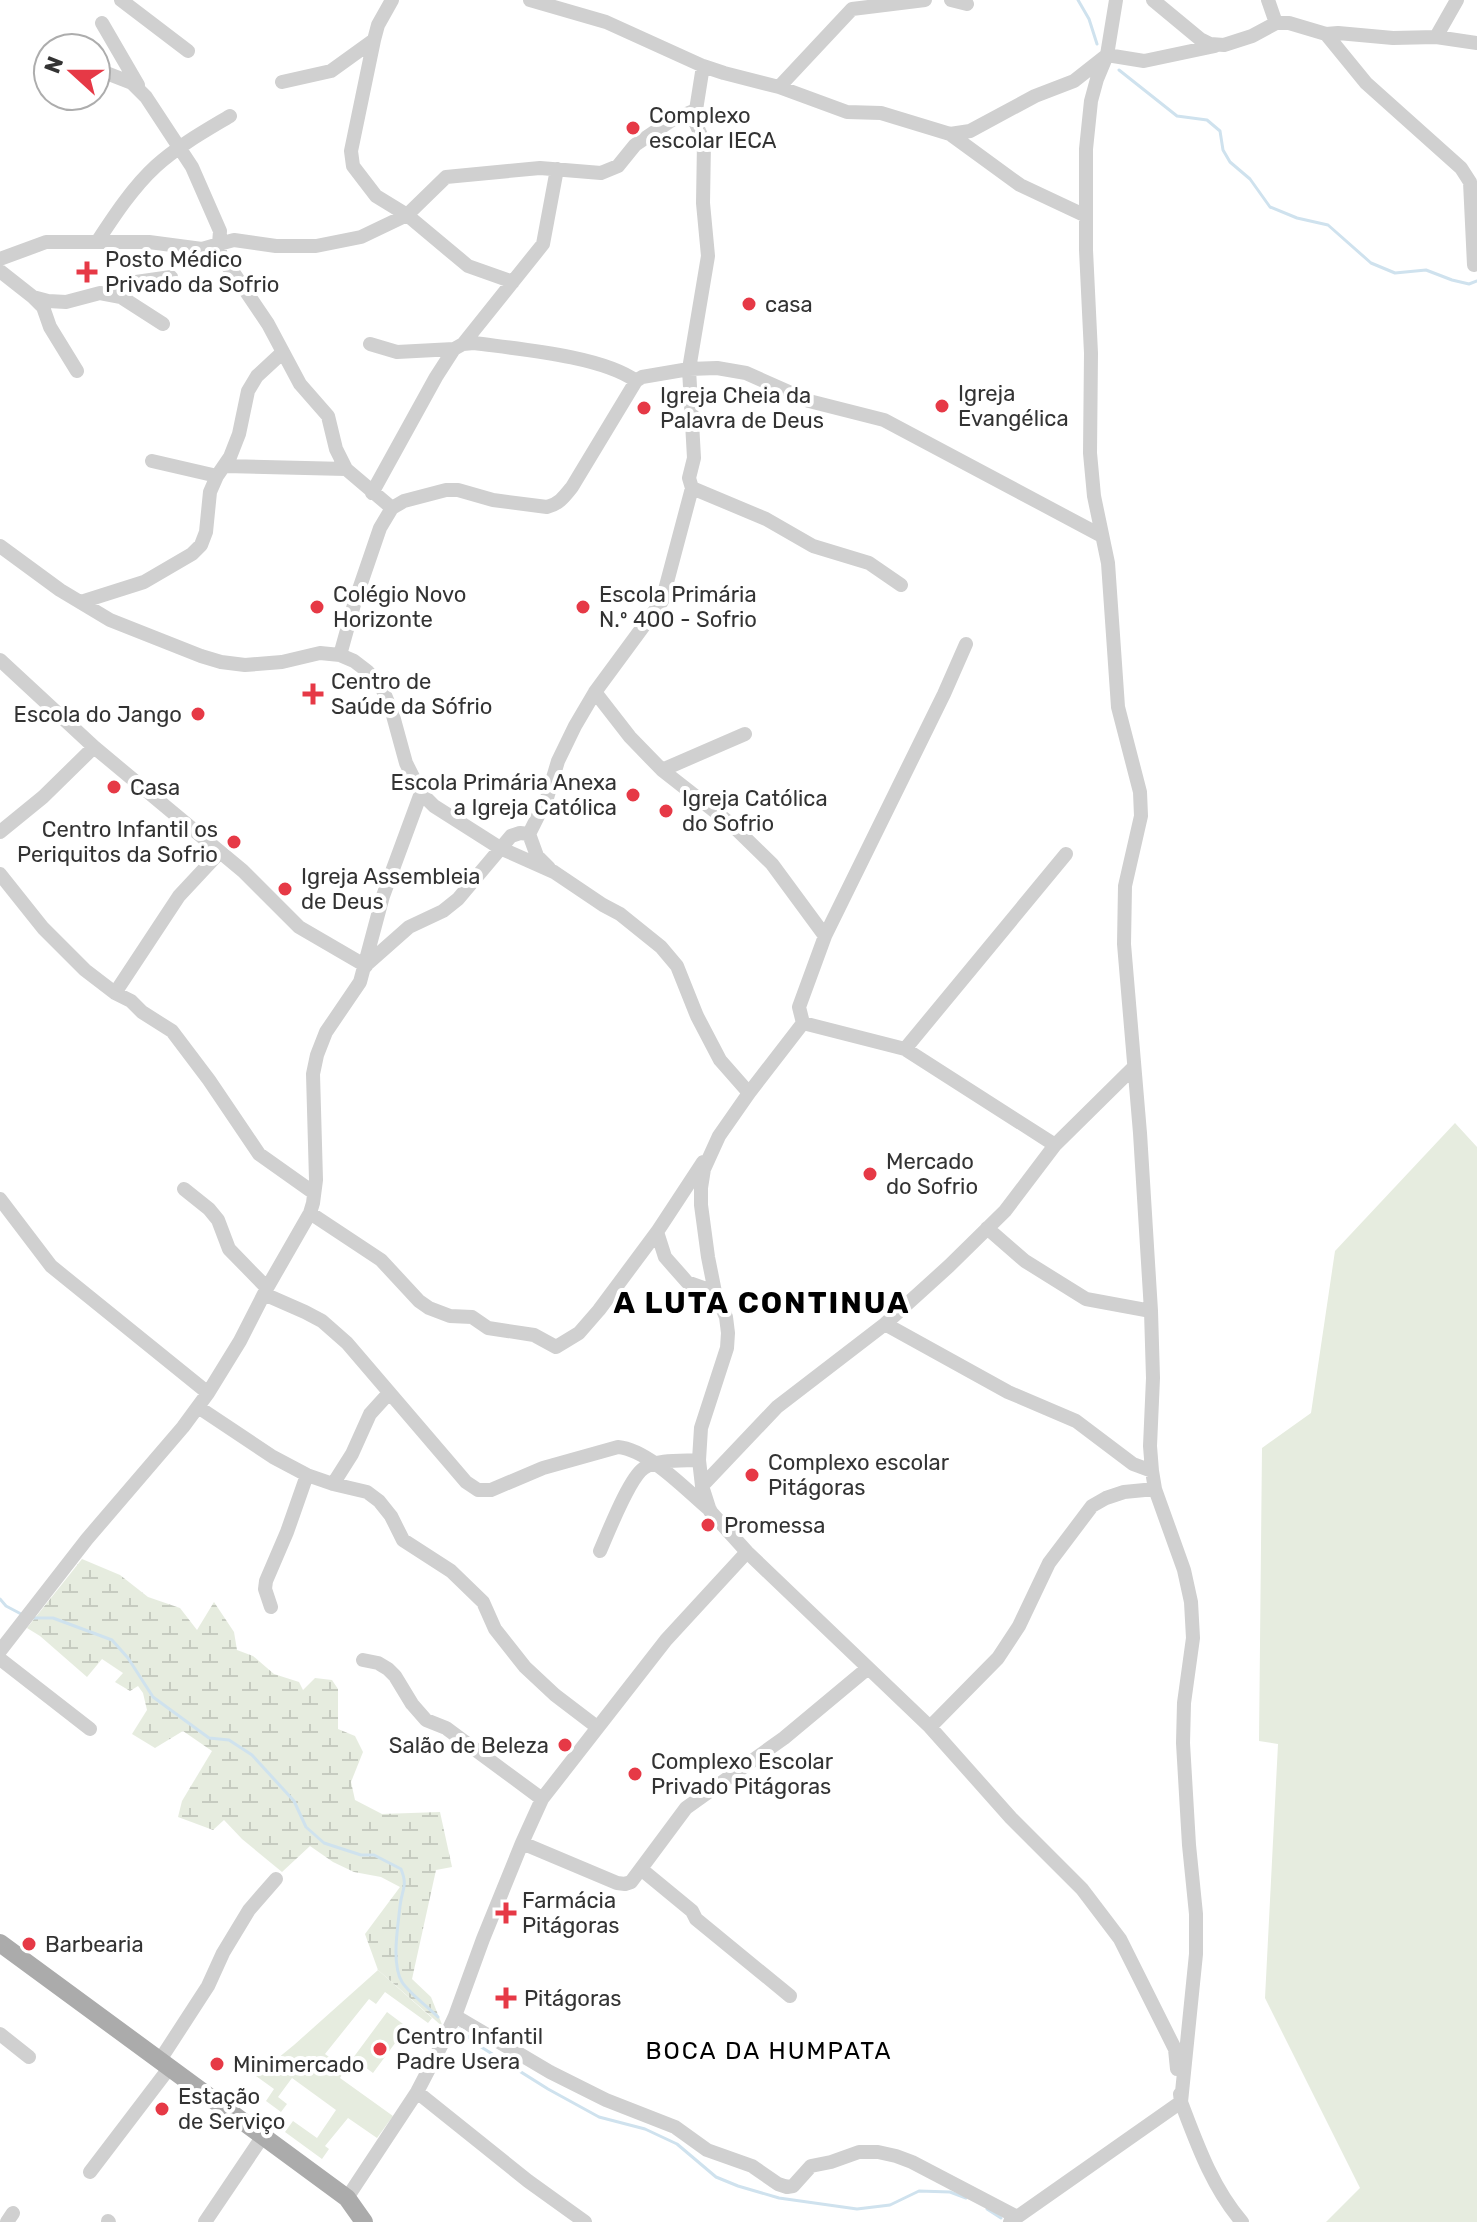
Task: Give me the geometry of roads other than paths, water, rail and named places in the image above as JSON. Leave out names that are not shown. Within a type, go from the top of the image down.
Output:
[{"type":"main road","points":[[0,1943],[379,2222]]},
{"type":"main road","points":[[347,2198],[364,2222]]},
{"type":"street","points":[[121,0],[188,51]]},
{"type":"street","points":[[392,0],[378,25],[374,40],[351,151],[353,166],[376,196],[407,215],[468,266],[513,282]]},
{"type":"street","points":[[530,0],[606,22],[724,73],[779,87],[847,112],[881,113],[950,134],[1020,185],[1086,216]]},
{"type":"street","points":[[779,87],[852,9],[925,0]]},
{"type":"street","points":[[951,0],[967,4]]},
{"type":"street","points":[[1116,0],[1107,55],[1091,101],[1086,149],[1090,453],[1094,496],[1108,563],[1118,707],[1140,792],[1141,816],[1125,886],[1124,944],[1151,1311],[1152,1471],[1155,1489],[1184,1570],[1191,1602],[1193,1638],[1184,1703],[1183,1743],[1196,1914],[1196,1954],[1181,2102]]},
{"type":"street","points":[[1153,0],[1200,39],[1210,44],[1224,45]]},
{"type":"street","points":[[1268,0],[1276,23]]},
{"type":"street","points":[[1436,37],[1457,0]]},
{"type":"street","points":[[102,23],[192,167],[220,231],[221,258],[268,324],[300,384],[328,416],[336,449],[346,469],[392,508]]},
{"type":"street","points":[[950,134],[970,131],[1035,96],[1074,81],[1107,55],[1144,61],[1224,45],[1252,36],[1276,23],[1289,23],[1326,34],[1436,37],[1477,43]]},
{"type":"street","points":[[1326,34],[1366,83],[1474,181],[1474,265]]},
{"type":"street","points":[[282,82],[331,71],[374,40]]},
{"type":"street","points":[[703,66],[696,124],[704,142],[703,203],[708,256],[689,369],[694,458],[689,478],[692,488],[662,601],[595,692],[575,726],[558,761],[547,798],[529,834],[537,856],[554,872],[620,914],[661,947],[677,966],[697,1016],[720,1060],[749,1093]]},
{"type":"street","points":[[112,75],[132,83],[146,97]]},
{"type":"street","points":[[0,259],[46,242],[149,242],[202,249],[234,240],[276,246],[316,246],[361,237],[407,215],[446,177],[540,168],[601,173],[618,166],[635,145],[672,120],[696,110]]},
{"type":"street","points":[[97,242],[114,216],[155,167],[178,148],[230,116]]},
{"type":"street","points":[[372,493],[436,377],[543,244],[557,169]]},
{"type":"street","points":[[0,271],[43,307],[50,327],[77,371]]},
{"type":"street","points":[[121,297],[136,282],[171,277]]},
{"type":"street","points":[[33,297],[66,302],[100,293],[121,297],[163,324]]},
{"type":"street","points":[[370,344],[397,352],[474,343],[585,361],[616,369],[636,381]]},
{"type":"street","points":[[81,602],[144,582],[192,554],[201,545],[206,532],[210,492],[239,434],[248,391],[257,376],[283,352]]},
{"type":"street","points":[[340,655],[380,528],[392,508],[404,501],[446,490],[458,490],[493,500],[547,507],[555,505],[572,487],[636,381],[642,377],[689,369],[717,368],[746,373],[809,401],[884,420],[1102,536]]},
{"type":"street","points":[[152,461],[221,471],[346,469]]},
{"type":"street","points":[[692,488],[766,519],[813,546],[869,563],[901,585]]},
{"type":"street","points":[[0,546],[60,590],[110,620],[221,662],[258,665],[320,653],[340,655],[360,666],[382,688],[406,763],[421,793],[434,806],[500,848],[554,872]]},
{"type":"street","points":[[803,1023],[799,1007],[825,936],[966,644]]},
{"type":"street","points":[[0,660],[94,747],[243,871],[299,927],[366,966]]},
{"type":"street","points":[[595,692],[630,737],[662,770],[731,824],[772,864],[825,936]]},
{"type":"street","points":[[662,770],[745,734]]},
{"type":"street","points":[[0,832],[43,797],[94,747]]},
{"type":"street","points":[[90,1729],[1,1650],[87,1539],[208,1393],[310,1213],[314,1193],[313,1074],[317,1055],[326,1032],[360,982],[383,896],[421,793]]},
{"type":"street","points":[[366,966],[409,927],[443,911],[458,899],[511,836],[529,834]]},
{"type":"street","points":[[115,993],[179,896],[220,852]]},
{"type":"street","points":[[905,1049],[1066,854]]},
{"type":"street","points":[[0,874],[43,928],[85,970],[172,1031],[259,1154],[314,1193]]},
{"type":"street","points":[[803,1023],[905,1049],[1055,1145]]},
{"type":"street","points":[[710,1511],[702,1486],[699,1460],[701,1428],[727,1348],[728,1333],[726,1317],[715,1292],[701,1205],[704,1169],[719,1136],[803,1023]]},
{"type":"street","points":[[702,1486],[777,1407],[885,1324],[949,1266],[1005,1211],[1055,1145],[1134,1067]]},
{"type":"street","points":[[310,1213],[381,1260],[429,1308],[450,1316],[468,1315],[488,1328],[534,1335],[556,1347],[579,1333],[599,1310],[711,1152]]},
{"type":"street","points":[[184,1189],[218,1220],[229,1249],[265,1291],[322,1321],[347,1343],[466,1482],[478,1490],[491,1490],[543,1468],[618,1447],[628,1448],[655,1464],[710,1511],[747,1552],[930,1727],[1011,1818],[1082,1889],[1120,1939],[1175,2049],[1181,2102],[1208,2170],[1242,2222]]},
{"type":"street","points":[[0,1199],[51,1266],[208,1393]]},
{"type":"street","points":[[987,1228],[1025,1261],[1086,1299],[1151,1311]]},
{"type":"street","points":[[657,1232],[665,1257],[687,1282],[715,1292]]},
{"type":"street","points":[[885,1324],[1008,1392],[1076,1421],[1133,1464],[1152,1471]]},
{"type":"street","points":[[333,1484],[352,1454],[370,1414],[389,1393]]},
{"type":"street","points":[[198,1407],[273,1457],[307,1475],[367,1492],[379,1501],[403,1540],[451,1571],[483,1602],[495,1629],[525,1667],[597,1727]]},
{"type":"street","points":[[600,1551],[642,1469],[655,1464],[699,1460]]},
{"type":"street","points":[[271,1607],[265,1589],[266,1581],[307,1475]]},
{"type":"street","points":[[930,1727],[998,1658],[1019,1626],[1049,1563],[1092,1506],[1124,1492],[1155,1489]]},
{"type":"street","points":[[347,2198],[417,2092],[455,2016],[483,1939],[542,1799],[666,1640],[747,1552]]},
{"type":"street","points":[[363,1660],[388,1669],[426,1720],[446,1728],[542,1799]]},
{"type":"street","points":[[522,1843],[617,1883],[631,1882],[686,1808],[784,1738],[868,1668]]},
{"type":"street","points":[[641,1869],[790,1996]]},
{"type":"street","points":[[90,2172],[165,2064],[249,1910],[276,1879]]},
{"type":"street","points":[[455,2016],[550,2072],[606,2100],[675,2127],[707,2150],[752,2166],[778,2184],[793,2186],[811,2166],[859,2152],[878,2152],[912,2162],[1013,2219],[1181,2102]]},
{"type":"street","points":[[0,2034],[29,2057]]},
{"type":"street","points":[[417,2092],[528,2181],[585,2222]]},
{"type":"street","points":[[205,2222],[263,2136]]},
{"type":"waterway","points":[[1078,0],[1089,19],[1097,44]]},
{"type":"waterway","points":[[1119,70],[1177,116],[1207,120],[1220,131],[1223,150],[1230,162],[1250,179],[1270,207],[1297,218],[1328,225],[1371,263],[1395,273],[1426,270],[1469,284],[1477,281]]},
{"type":"waterway","points":[[0,1599],[23,1615]]},
{"type":"waterway","points":[[31,1618],[53,1618],[112,1640],[128,1658],[153,1697],[209,1738],[229,1740],[252,1755],[294,1801],[306,1827],[324,1843],[361,1855],[374,1855],[401,1869],[404,1884],[396,1945],[399,1974],[409,1991],[438,2017]]},
{"type":"waterway","points":[[459,2029],[478,2045],[548,2089],[599,2117],[645,2129],[677,2144],[716,2177],[738,2186],[779,2198],[857,2209],[890,2205],[919,2191],[950,2192],[966,2198]]},
{"type":"waterway","points":[[987,2209],[1001,2218]]},
{"type":"place","name":"Complexo escolar IECA","points":[[633,128]]},
{"type":"place","name":"Posto Médico Privado da Sofrio","points":[[87,272]]},
{"type":"place","name":"casa","points":[[749,304]]},
{"type":"place","name":"Igreja Evangélica","points":[[942,406]]},
{"type":"place","name":"Igreja Cheia da Palavra de Deus","points":[[644,408]]},
{"type":"place","name":"Colégio Novo Horizonte","points":[[317,607]]},
{"type":"place","name":"Escola Primária N.º 400 - Sofrio","points":[[583,607]]},
{"type":"place","name":"Centro de Saúde da Sófrio","points":[[313,694]]},
{"type":"place","name":"Escola do Jango","points":[[198,714]]},
{"type":"place","name":"Casa","points":[[114,787]]},
{"type":"place","name":"Escola Primária Anexa a Igreja Católica","points":[[633,795]]},
{"type":"place","name":"Igreja Católica do Sofrio","points":[[666,811]]},
{"type":"place","name":"Centro Infantil os Periquitos da Sofrio","points":[[234,842]]},
{"type":"place","name":"Igreja Assembleia de Deus","points":[[285,889]]},
{"type":"place","name":"Mercado do Sofrio","points":[[870,1174]]},
{"type":"place","name":"Complexo escolar Pitágoras","points":[[752,1475]]},
{"type":"place","name":"Promessa","points":[[708,1525]]},
{"type":"place","name":"Salão de Beleza","points":[[565,1745]]},
{"type":"place","name":"Complexo Escolar Privado Pitágoras","points":[[635,1774]]},
{"type":"place","name":"Farmácia Pitágoras","points":[[506,1913]]},
{"type":"place","name":"Barbearia","points":[[29,1944]]},
{"type":"place","name":"Pitágoras","points":[[506,1998]]},
{"type":"place","name":"Centro Infantil Padre Usera","points":[[380,2049]]},
{"type":"place","name":"Minimercado","points":[[217,2064]]},
{"type":"place","name":"Estação de Serviço","points":[[162,2109]]},
{"type":"district","name":"A LUTA CONTINUA","points":[[762,1303]]},
{"type":"district","name":"BOCA DA HUMPATA","points":[[769,2051]]}]
